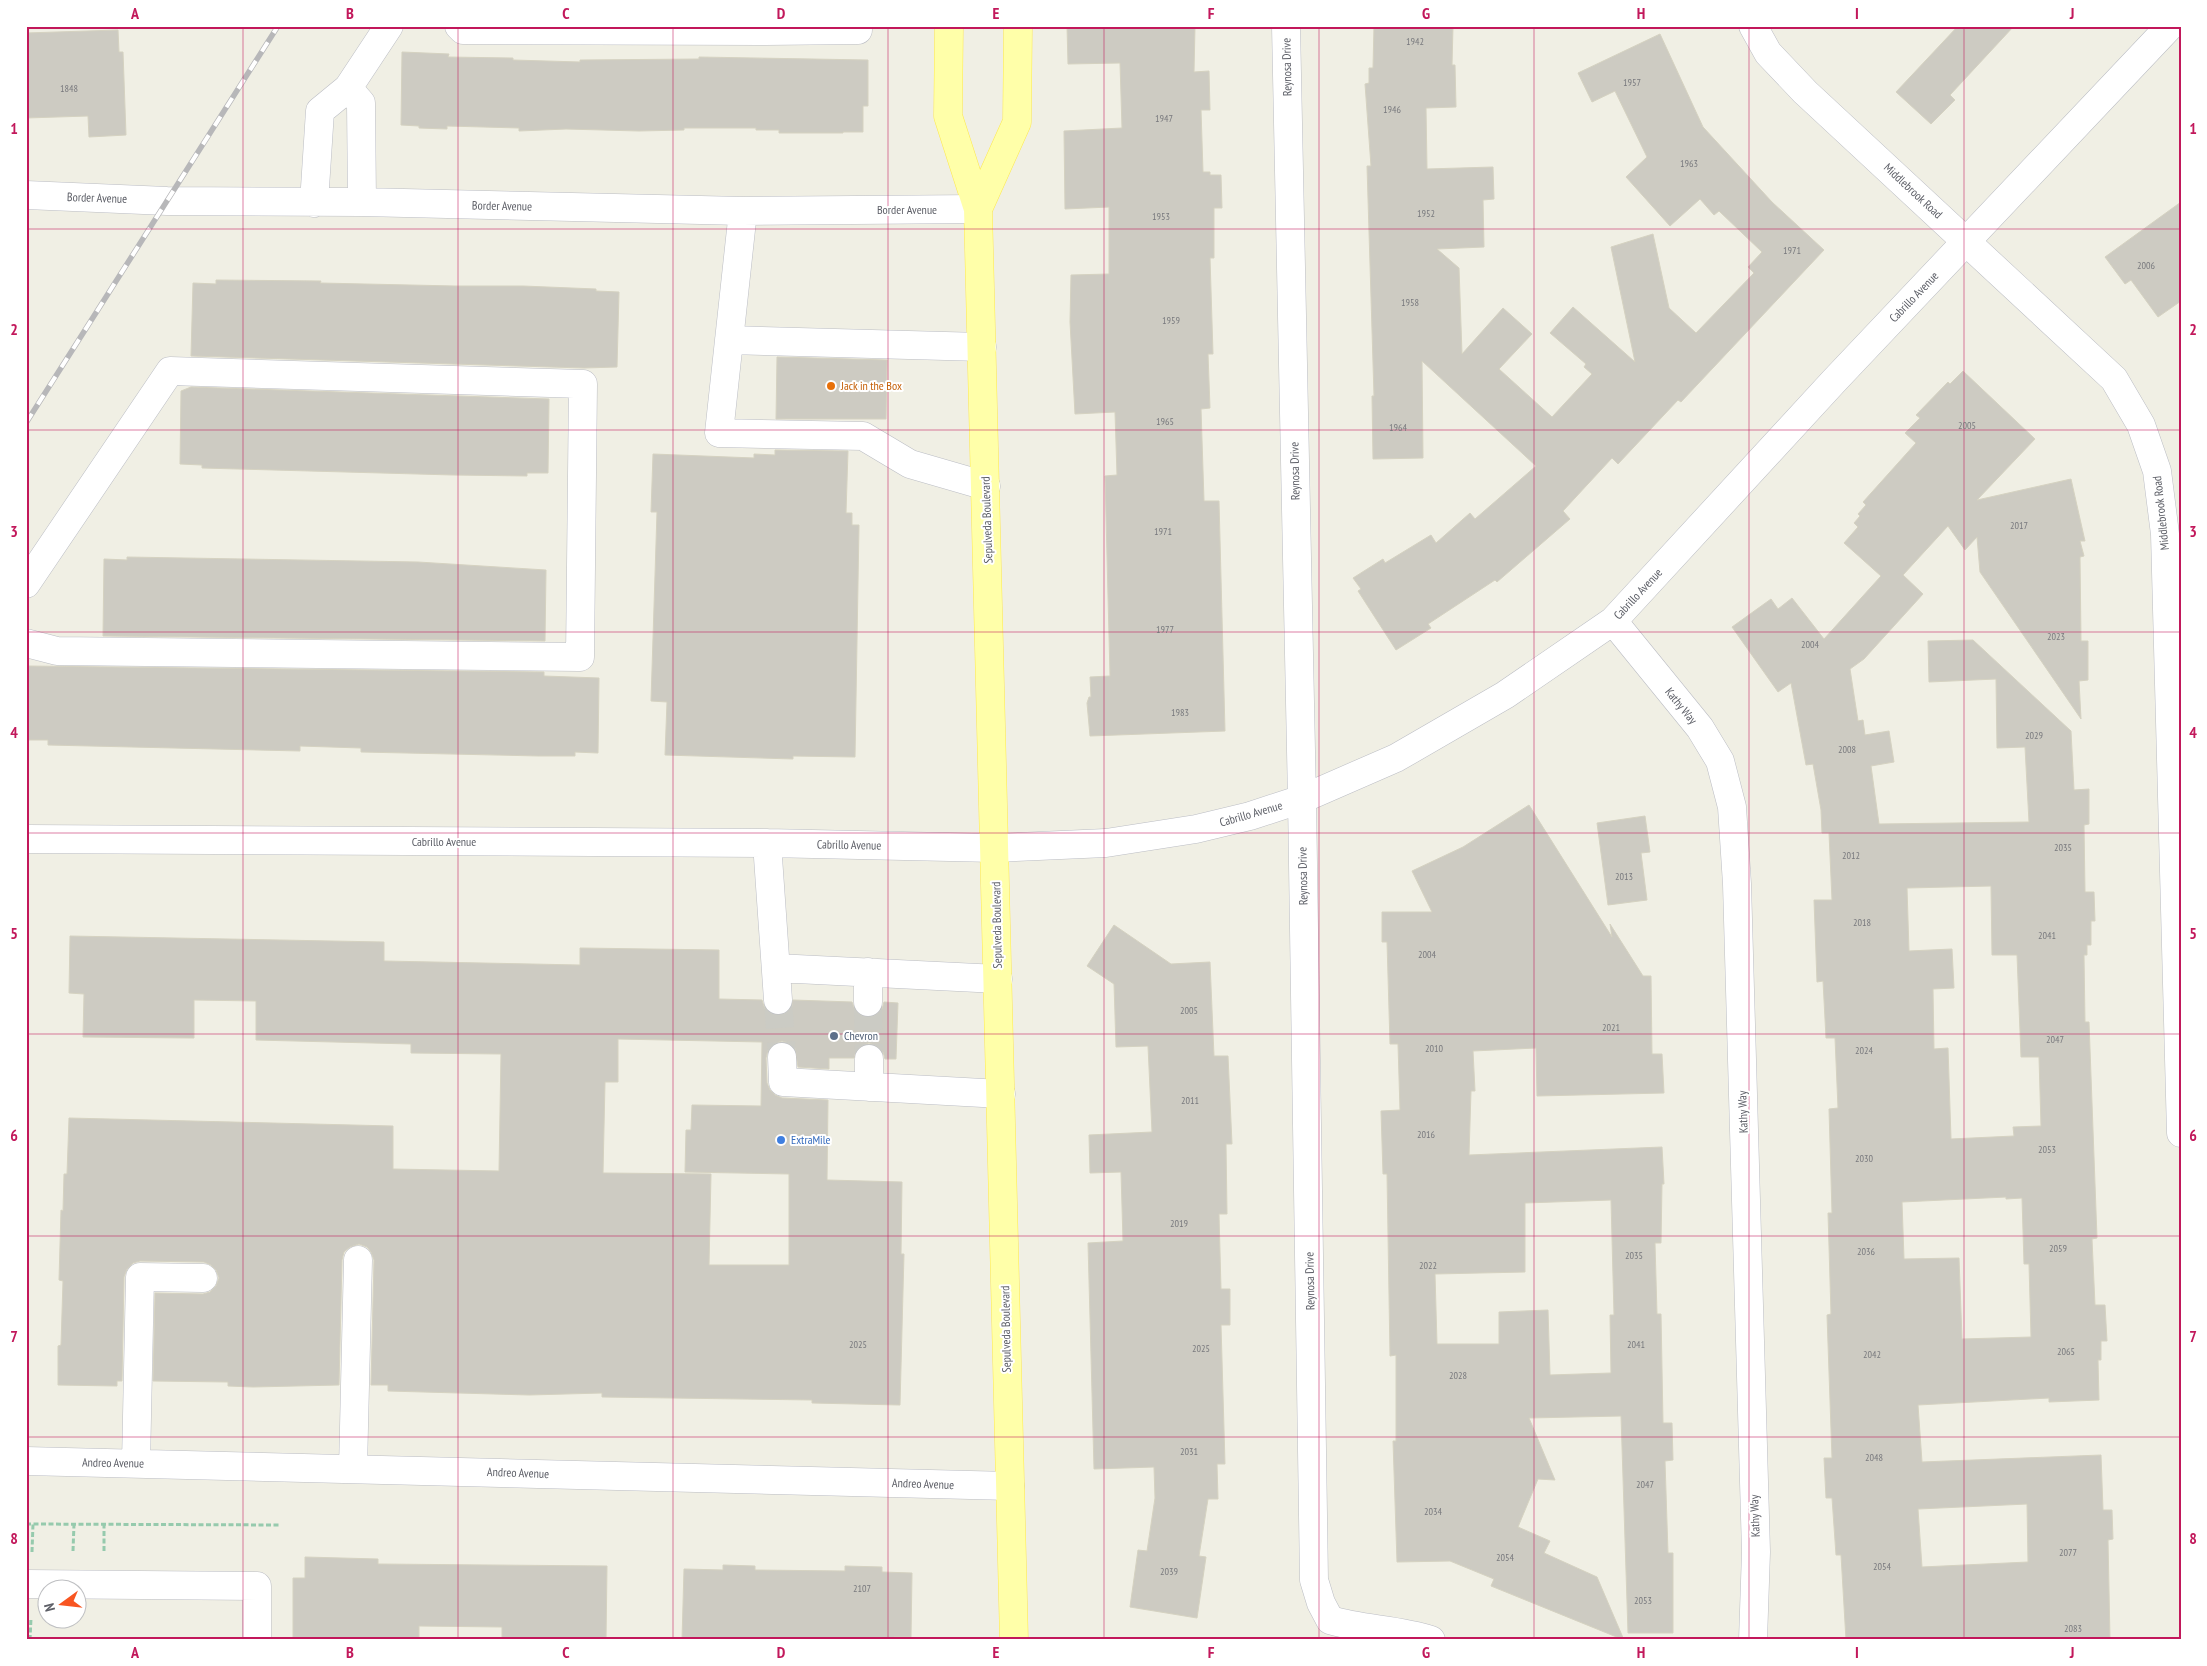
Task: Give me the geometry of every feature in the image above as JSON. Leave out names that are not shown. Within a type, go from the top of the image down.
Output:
[{"type":"main road","name":"Sepulveda Boulevard","points":[[949,26],[948,116],[978,209],[1014,1640]]},
{"type":"main road","name":"Sepulveda Boulevard","points":[[978,209],[1017,122],[1018,26]]},
{"type":"street","points":[[314,203],[320,110],[348,88],[389,26]]},
{"type":"street","points":[[459,26],[463,30],[765,28],[858,30]]},
{"type":"street","name":"Reynosa Drive","points":[[1286,26],[1302,799],[1314,1580],[1321,1603],[1330,1620],[1347,1625],[1410,1633],[1431,1640]]},
{"type":"street","name":"Middlebrook Road","points":[[1753,26],[1768,53],[1805,92],[2114,379],[2141,425],[2157,471],[2164,534],[2169,642],[2181,1133]]},
{"type":"street","name":"Cabrillo Avenue","points":[[26,839],[767,843],[995,848],[1106,842],[1196,829],[1250,816],[1302,799],[1404,753],[1505,695],[1613,621],[1834,381],[2170,26]]},
{"type":"street","points":[[348,88],[362,102],[362,202]]},
{"type":"street","name":"Border Avenue","points":[[26,195],[167,200],[362,202],[743,211],[978,209]]},
{"type":"street","points":[[743,211],[719,434],[863,436],[910,464],[986,486]]},
{"type":"street","points":[[729,340],[982,347]]},
{"type":"street","points":[[26,584],[170,371],[583,384],[580,657],[57,652],[26,643]]},
{"type":"street","name":"Kathy Way","points":[[1613,621],[1700,728],[1720,761],[1732,807],[1737,904],[1756,1552],[1753,1640]]},
{"type":"street","points":[[767,843],[778,1000]]},
{"type":"street","points":[[776,968],[998,979]]},
{"type":"street","points":[[868,972],[868,1002]]},
{"type":"street","points":[[782,1057],[783,1082],[1001,1094]]},
{"type":"street","points":[[869,1059],[870,1087]]},
{"type":"street","points":[[353,1469],[358,1260]]},
{"type":"street","points":[[136,1463],[140,1277],[203,1278]]},
{"type":"street","name":"Andreo Avenue","points":[[26,1461],[1010,1486]]},
{"type":"street","points":[[26,1584],[258,1586],[257,1640]]},
{"type":"path","points":[[26,1524],[281,1525]]},
{"type":"building","points":[[1067,26],[1195,26],[1194,72],[1209,71],[1210,110],[1201,110],[1203,172],[1210,172],[1210,175],[1221,175],[1222,208],[1214,208],[1214,258],[1210,258],[1213,354],[1208,354],[1210,408],[1201,409],[1204,501],[1219,501],[1225,731],[1090,736],[1087,703],[1089,697],[1091,697],[1090,677],[1110,676],[1105,476],[1117,475],[1115,412],[1075,414],[1070,322],[1071,275],[1109,274],[1109,207],[1065,209],[1064,131],[1122,128],[1120,63],[1068,64]]},
{"type":"building","points":[[1374,26],[1453,26],[1452,65],[1455,65],[1456,107],[1426,108],[1427,169],[1493,167],[1494,199],[1483,200],[1484,247],[1437,249],[1459,268],[1462,354],[1503,308],[1532,334],[1499,369],[1552,417],[1592,374],[1584,367],[1586,364],[1550,333],[1573,307],[1635,362],[1611,247],[1653,234],[1669,308],[1696,333],[1754,273],[1748,267],[1762,252],[1719,211],[1714,215],[1700,199],[1670,226],[1626,177],[1647,157],[1615,91],[1592,102],[1578,73],[1660,34],[1703,127],[1772,202],[1824,250],[1681,402],[1678,400],[1618,464],[1612,458],[1563,511],[1570,519],[1497,582],[1495,580],[1428,624],[1431,628],[1396,650],[1358,591],[1361,589],[1353,578],[1383,559],[1385,563],[1431,535],[1436,543],[1470,513],[1475,519],[1536,466],[1422,361],[1423,458],[1373,459],[1372,396],[1374,396],[1367,166],[1371,166],[1365,84],[1369,83],[1369,68],[1373,68]]},
{"type":"building","points":[[1958,26],[2014,26],[1950,95],[1955,100],[1931,124],[1896,92]]},
{"type":"building","points":[[118,30],[119,52],[123,52],[126,135],[89,137],[88,116],[26,118],[26,33]]},
{"type":"building","points":[[402,52],[449,54],[448,57],[580,62],[580,60],[699,59],[699,57],[868,60],[868,106],[863,106],[863,132],[843,133],[779,133],[779,130],[756,130],[756,128],[684,128],[684,130],[639,131],[566,129],[519,131],[519,128],[447,126],[447,129],[419,128],[419,126],[401,125]]},
{"type":"building","points":[[2181,202],[2181,301],[2158,317],[2131,280],[2125,284],[2105,257]]},
{"type":"building","points":[[216,280],[523,286],[596,289],[596,291],[619,292],[617,367],[584,368],[191,356],[193,283],[216,284]]},
{"type":"building","name":"Jack in the Box","points":[[777,357],[887,360],[886,419],[776,419]]},
{"type":"building","points":[[1963,371],[2035,439],[1977,500],[2071,479],[2085,541],[2080,541],[2084,556],[2080,557],[2081,641],[2088,641],[2088,680],[2079,681],[2081,719],[1980,572],[1977,537],[1965,550],[1948,526],[1903,575],[1923,594],[1864,659],[1850,669],[1858,721],[1863,720],[1865,735],[1889,731],[1894,762],[1871,766],[1879,824],[2029,822],[2025,747],[1997,748],[1996,679],[1929,682],[1928,641],[1973,640],[2071,731],[2074,790],[2089,789],[2089,824],[2084,825],[2085,892],[2094,892],[2095,921],[2091,921],[2091,945],[2087,945],[2087,955],[2084,955],[2085,1022],[2089,1022],[2097,1238],[2092,1239],[2095,1305],[2105,1305],[2107,1341],[2101,1341],[2101,1360],[2098,1360],[2099,1400],[2049,1402],[2049,1398],[1918,1405],[1922,1462],[2101,1455],[2103,1510],[2112,1510],[2113,1539],[2108,1540],[2110,1640],[1846,1640],[1841,1555],[1836,1555],[1832,1498],[1826,1498],[1824,1458],[1832,1458],[1827,1315],[1831,1314],[1828,1213],[1832,1213],[1829,1109],[1838,1108],[1835,1038],[1826,1038],[1823,981],[1817,982],[1814,900],[1832,900],[1829,833],[1822,833],[1821,810],[1813,764],[1806,765],[1791,683],[1778,692],[1732,627],[1771,599],[1778,609],[1792,598],[1824,639],[1881,576],[1844,543],[1858,527],[1854,523],[1860,516],[1858,514],[1866,505],[1863,502],[1916,443],[1905,433],[1920,418],[1916,415],[1948,382],[1950,384]],"holes":[[[1991,886],[1992,955],[2017,955],[2021,1057],[2039,1057],[2041,1126],[2013,1127],[2014,1136],[1951,1139],[1948,1048],[1934,1049],[1933,989],[1954,988],[1952,949],[1909,951],[1907,888]],[[2006,1197],[2006,1199],[2022,1198],[2024,1264],[2029,1264],[2031,1337],[1962,1339],[1959,1258],[1904,1259],[1902,1202]],[[2027,1504],[2028,1562],[1922,1567],[1918,1509]]]},
{"type":"building","points":[[191,387],[549,399],[548,473],[527,473],[527,476],[453,475],[202,468],[202,465],[180,464],[181,391]]},
{"type":"building","points":[[775,450],[848,451],[846,513],[852,513],[852,525],[859,525],[855,757],[793,756],[793,759],[665,755],[667,702],[651,701],[657,512],[651,512],[653,454],[754,458],[754,454],[775,455]]},
{"type":"building","points":[[127,557],[418,562],[546,570],[545,641],[103,636],[104,559],[127,560]]},
{"type":"building","points":[[28,666],[544,672],[544,676],[599,678],[598,753],[575,752],[575,756],[539,756],[361,752],[361,748],[300,746],[300,751],[48,745],[48,740],[26,740]]},
{"type":"building","points":[[1529,805],[1612,937],[1610,924],[1643,976],[1651,976],[1652,1054],[1662,1054],[1664,1093],[1537,1096],[1536,1048],[1473,1051],[1475,1091],[1471,1091],[1469,1155],[1662,1147],[1664,1184],[1662,1184],[1661,1243],[1655,1243],[1657,1314],[1661,1314],[1663,1423],[1672,1423],[1673,1460],[1665,1461],[1668,1553],[1673,1553],[1673,1633],[1628,1633],[1621,1416],[1529,1418],[1555,1480],[1538,1479],[1518,1527],[1550,1541],[1544,1553],[1597,1577],[1624,1640],[1491,1586],[1494,1579],[1450,1561],[1397,1562],[1393,1441],[1396,1441],[1396,1355],[1390,1356],[1387,1174],[1383,1174],[1381,1111],[1400,1110],[1398,1044],[1390,1044],[1387,942],[1382,942],[1382,912],[1432,912],[1412,871],[1463,847]],"holes":[[[1611,1200],[1614,1315],[1610,1315],[1611,1373],[1550,1375],[1548,1310],[1499,1312],[1499,1344],[1437,1344],[1435,1274],[1525,1272],[1525,1203]]]},
{"type":"building","points":[[1645,816],[1650,852],[1641,853],[1647,900],[1608,905],[1597,823]]},
{"type":"building","points":[[1114,925],[1171,964],[1210,962],[1214,1056],[1228,1056],[1232,1144],[1226,1144],[1227,1214],[1219,1214],[1221,1289],[1230,1289],[1230,1325],[1221,1325],[1225,1464],[1217,1464],[1218,1499],[1208,1499],[1199,1556],[1206,1557],[1197,1618],[1130,1607],[1138,1550],[1147,1551],[1155,1498],[1154,1467],[1094,1469],[1088,1243],[1123,1241],[1121,1172],[1090,1173],[1089,1135],[1152,1132],[1148,1046],[1116,1047],[1114,984],[1087,966]]},
{"type":"building","points":[[70,936],[384,942],[384,961],[580,965],[580,948],[719,950],[719,999],[762,1000],[765,1009],[779,1016],[787,1013],[792,1007],[793,1000],[852,1002],[855,1010],[861,1016],[868,1018],[876,1015],[882,1009],[884,1002],[898,1003],[896,1059],[885,1059],[883,1052],[877,1046],[869,1043],[861,1046],[856,1051],[854,1058],[829,1058],[829,1069],[798,1067],[795,1048],[790,1043],[782,1041],[773,1044],[768,1050],[766,1058],[767,1083],[775,1095],[782,1098],[828,1100],[827,1180],[902,1182],[901,1254],[904,1254],[900,1405],[812,1403],[812,1400],[602,1397],[602,1393],[529,1395],[388,1391],[388,1385],[371,1385],[374,1260],[367,1247],[359,1244],[350,1247],[344,1252],[342,1260],[339,1385],[253,1387],[228,1386],[228,1382],[153,1381],[155,1293],[203,1294],[210,1292],[216,1286],[219,1278],[216,1270],[204,1262],[140,1261],[133,1263],[127,1269],[124,1277],[122,1381],[117,1381],[117,1386],[58,1385],[58,1346],[61,1345],[63,1281],[59,1280],[61,1210],[63,1211],[64,1174],[67,1174],[69,1118],[393,1126],[393,1169],[499,1171],[501,1054],[411,1053],[411,1044],[256,1040],[256,1001],[194,1000],[194,1038],[83,1037],[84,994],[69,993]],"holes":[[[618,1039],[762,1042],[761,1106],[692,1105],[691,1130],[686,1130],[685,1172],[789,1174],[789,1265],[709,1265],[711,1174],[603,1173],[605,1082],[618,1082]]]},
{"type":"building","points":[[305,1557],[378,1559],[378,1564],[607,1566],[606,1640],[502,1640],[502,1627],[419,1626],[419,1640],[303,1640],[304,1638],[293,1638],[293,1578],[305,1578]]},
{"type":"building","points":[[723,1565],[755,1566],[755,1570],[845,1571],[845,1566],[882,1567],[882,1572],[912,1573],[911,1637],[894,1637],[894,1640],[682,1640],[684,1569],[723,1570]]},
{"type":"tunnel","points":[[778,1000],[782,1057]]},
{"type":"tunnel","points":[[868,1002],[869,1059]]},
{"type":"railway","points":[[26,423],[278,26]]},
{"type":"place","name":"Jack in the Box","points":[[831,386]]},
{"type":"place","name":"Chevron","points":[[834,1036]]},
{"type":"place","name":"ExtraMile","points":[[781,1140]]}]
